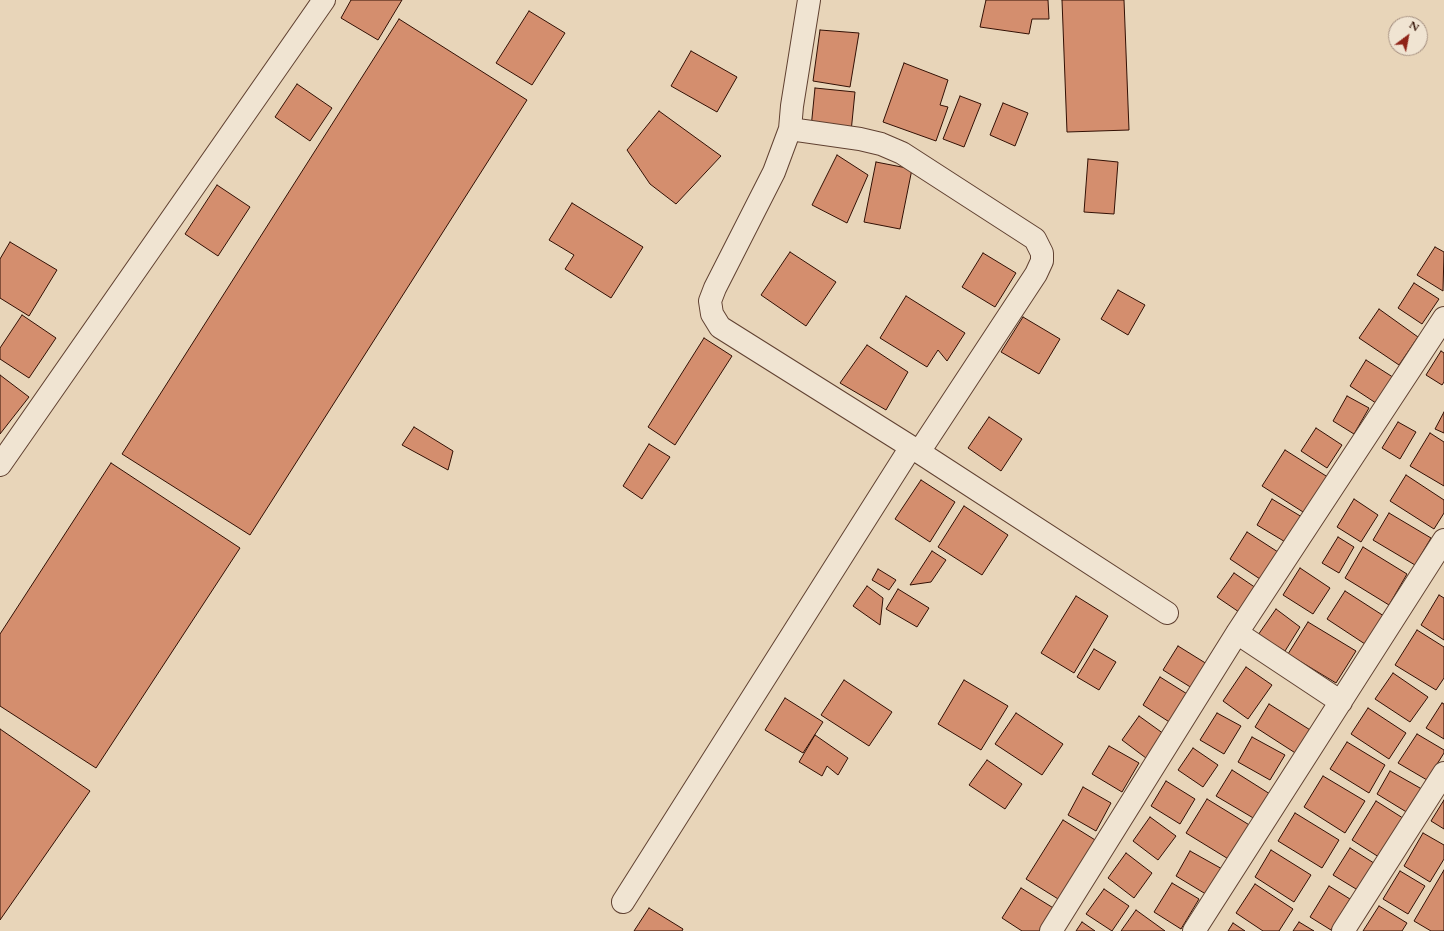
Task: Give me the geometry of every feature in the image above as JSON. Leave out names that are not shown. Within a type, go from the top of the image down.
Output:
[{"type":"street","points":[[0,465],[324,0]]},
{"type":"street","points":[[809,0],[792,106],[790,129],[774,172],[715,288],[710,301],[712,314],[720,327],[914,449],[1167,613]]},
{"type":"street","points":[[623,902],[914,449],[1036,274],[1042,261],[1042,253],[1035,239],[902,153],[881,144],[860,139],[790,129]]},
{"type":"street","points":[[1050,931],[1237,633],[1444,318]]},
{"type":"street","points":[[1194,931],[1444,540]]},
{"type":"street","points":[[1237,633],[1341,702]]},
{"type":"street","points":[[1342,931],[1444,773]]},
{"type":"building","points":[[351,0],[402,0],[378,40],[341,18]]},
{"type":"building","points":[[986,0],[1048,0],[1049,19],[1032,19],[1029,34],[980,27]]},
{"type":"building","points":[[1062,0],[1124,0],[1129,130],[1067,132]]},
{"type":"building","points":[[529,11],[565,33],[532,85],[496,63]]},
{"type":"building","points":[[399,19],[527,100],[250,535],[122,454]]},
{"type":"building","points":[[820,30],[859,33],[850,87],[813,81]]},
{"type":"building","points":[[691,51],[737,77],[717,112],[671,86]]},
{"type":"building","points":[[904,63],[948,80],[940,105],[948,107],[936,141],[883,122]]},
{"type":"building","points":[[297,84],[332,108],[310,141],[275,117]]},
{"type":"building","points":[[815,88],[855,92],[851,132],[811,128]]},
{"type":"building","points":[[960,96],[981,104],[964,147],[943,139]]},
{"type":"building","points":[[1003,103],[1028,113],[1015,146],[990,135]]},
{"type":"building","points":[[659,111],[721,156],[676,204],[650,184],[627,150]]},
{"type":"building","points":[[837,155],[868,175],[847,223],[812,205]]},
{"type":"building","points":[[1088,159],[1118,162],[1114,214],[1084,212]]},
{"type":"building","points":[[876,162],[912,169],[900,229],[864,222]]},
{"type":"building","points":[[217,185],[250,207],[218,256],[185,234]]},
{"type":"building","points":[[572,203],[643,247],[611,298],[565,269],[574,255],[549,240]]},
{"type":"building","points":[[10,242],[57,270],[29,316],[0,298],[0,259]]},
{"type":"building","points":[[1435,247],[1444,252],[1443,291],[1417,275]]},
{"type":"building","points":[[790,252],[836,282],[806,326],[761,295]]},
{"type":"building","points":[[983,253],[1016,273],[995,307],[962,287]]},
{"type":"building","points":[[1414,283],[1439,299],[1422,324],[1398,308]]},
{"type":"building","points":[[1118,290],[1145,305],[1128,335],[1101,319]]},
{"type":"building","points":[[906,296],[965,333],[947,361],[938,350],[927,367],[880,338]]},
{"type":"building","points":[[1379,309],[1418,337],[1399,365],[1359,338]]},
{"type":"building","points":[[22,315],[56,338],[29,378],[0,359],[0,348]]},
{"type":"building","points":[[1023,317],[1060,339],[1039,374],[1001,352]]},
{"type":"building","points":[[704,338],[732,356],[675,445],[648,427]]},
{"type":"building","points":[[867,345],[908,372],[886,410],[840,383]]},
{"type":"building","points":[[1441,351],[1444,353],[1444,382],[1442,385],[1426,375]]},
{"type":"building","points":[[1366,360],[1399,381],[1382,407],[1350,386]]},
{"type":"building","points":[[0,375],[29,397],[0,434]]},
{"type":"building","points":[[1347,396],[1369,408],[1354,434],[1333,421]]},
{"type":"building","points":[[1444,412],[1444,433],[1435,429]]},
{"type":"building","points":[[989,417],[1022,439],[1001,471],[968,448]]},
{"type":"building","points":[[1398,422],[1416,432],[1400,459],[1382,448]]},
{"type":"building","points":[[414,427],[453,451],[448,470],[402,445]]},
{"type":"building","points":[[1316,428],[1342,445],[1327,468],[1301,451]]},
{"type":"building","points":[[1430,433],[1444,442],[1444,486],[1410,466]]},
{"type":"building","points":[[649,444],[670,457],[642,499],[623,486]]},
{"type":"building","points":[[1285,450],[1334,481],[1311,517],[1262,486]]},
{"type":"building","points":[[111,463],[240,548],[96,768],[0,706],[0,634]]},
{"type":"building","points":[[1406,475],[1444,500],[1444,513],[1434,529],[1390,501]]},
{"type":"building","points":[[921,480],[955,502],[930,542],[895,519]]},
{"type":"building","points":[[1272,499],[1307,520],[1292,546],[1257,525]]},
{"type":"building","points":[[1354,499],[1378,515],[1361,542],[1337,527]]},
{"type":"building","points":[[964,506],[1008,535],[982,575],[938,547]]},
{"type":"building","points":[[1389,513],[1431,538],[1415,565],[1373,540]]},
{"type":"building","points":[[1247,532],[1278,552],[1260,579],[1230,559]]},
{"type":"building","points":[[1338,537],[1354,547],[1339,573],[1322,563]]},
{"type":"building","points":[[1363,547],[1407,574],[1389,605],[1345,578]]},
{"type":"building","points":[[932,551],[946,560],[931,582],[910,585]]},
{"type":"building","points":[[1300,568],[1330,588],[1313,614],[1283,595]]},
{"type":"building","points":[[878,569],[896,580],[889,590],[872,580]]},
{"type":"building","points":[[1234,573],[1256,588],[1239,612],[1217,597]]},
{"type":"building","points":[[867,586],[883,598],[880,625],[853,606]]},
{"type":"building","points":[[898,589],[929,608],[917,627],[886,609]]},
{"type":"building","points":[[1345,591],[1387,618],[1368,646],[1327,619]]},
{"type":"building","points":[[1439,595],[1444,598],[1444,640],[1421,625]]},
{"type":"building","points":[[1076,596],[1108,616],[1074,673],[1041,653]]},
{"type":"building","points":[[1276,609],[1300,627],[1285,651],[1258,635]]},
{"type":"building","points":[[1308,622],[1356,651],[1336,683],[1288,654]]},
{"type":"building","points":[[1417,630],[1444,647],[1444,678],[1436,690],[1395,665]]},
{"type":"building","points":[[1178,646],[1207,664],[1192,688],[1163,670]]},
{"type":"building","points":[[1094,649],[1116,662],[1099,690],[1077,677]]},
{"type":"building","points":[[1246,667],[1272,685],[1248,719],[1223,701]]},
{"type":"building","points":[[1393,673],[1428,697],[1410,722],[1375,699]]},
{"type":"building","points":[[1160,677],[1192,697],[1174,725],[1143,705]]},
{"type":"building","points":[[844,680],[892,712],[869,746],[821,715]]},
{"type":"building","points":[[964,680],[1008,706],[981,750],[938,724]]},
{"type":"building","points":[[785,698],[823,722],[803,753],[765,730]]},
{"type":"building","points":[[1442,703],[1444,704],[1444,739],[1426,728]]},
{"type":"building","points":[[1269,704],[1315,733],[1300,756],[1255,727]]},
{"type":"building","points":[[1368,708],[1406,733],[1389,759],[1351,734]]},
{"type":"building","points":[[1016,713],[1063,744],[1042,775],[995,744]]},
{"type":"building","points":[[1217,713],[1241,726],[1224,754],[1200,740]]},
{"type":"building","points":[[1139,716],[1164,734],[1146,758],[1122,740]]},
{"type":"building","points":[[0,729],[90,791],[0,920]]},
{"type":"building","points":[[1417,734],[1444,750],[1444,753],[1427,780],[1398,763]]},
{"type":"building","points":[[815,735],[848,758],[838,775],[827,766],[822,776],[799,762]]},
{"type":"building","points":[[1252,737],[1285,755],[1270,780],[1238,762]]},
{"type":"building","points":[[1347,742],[1385,765],[1369,793],[1330,769]]},
{"type":"building","points":[[1109,746],[1139,763],[1122,792],[1092,774]]},
{"type":"building","points":[[1193,748],[1218,765],[1203,787],[1178,770]]},
{"type":"building","points":[[987,760],[1022,784],[1005,809],[969,785]]},
{"type":"building","points":[[1232,770],[1270,794],[1255,819],[1216,796]]},
{"type":"building","points":[[1390,771],[1427,792],[1413,816],[1377,794]]},
{"type":"building","points":[[1323,776],[1365,801],[1345,833],[1304,807]]},
{"type":"building","points":[[1166,781],[1195,799],[1180,824],[1151,806]]},
{"type":"building","points":[[1083,787],[1111,803],[1096,831],[1068,815]]},
{"type":"building","points":[[1207,799],[1251,826],[1230,860],[1186,833]]},
{"type":"building","points":[[1444,800],[1444,829],[1431,821]]},
{"type":"building","points":[[1376,801],[1406,820],[1382,859],[1352,840]]},
{"type":"building","points":[[1295,813],[1339,840],[1322,868],[1278,841]]},
{"type":"building","points":[[1150,817],[1176,836],[1158,860],[1133,841]]},
{"type":"building","points":[[1063,820],[1100,843],[1063,902],[1026,879]]},
{"type":"building","points":[[1423,833],[1444,845],[1444,859],[1430,882],[1404,866]]},
{"type":"building","points":[[1350,848],[1377,865],[1361,892],[1333,875]]},
{"type":"building","points":[[1271,850],[1311,875],[1294,902],[1255,877]]},
{"type":"building","points":[[1190,851],[1224,870],[1209,896],[1176,876]]},
{"type":"building","points":[[1126,853],[1152,873],[1134,898],[1108,878]]},
{"type":"building","points":[[1444,870],[1444,931],[1431,931],[1414,921]]},
{"type":"building","points":[[1400,871],[1425,886],[1408,914],[1383,899]]},
{"type":"building","points":[[1172,883],[1199,899],[1181,929],[1154,912]]},
{"type":"building","points":[[1255,884],[1293,909],[1279,931],[1263,931],[1236,913]]},
{"type":"building","points":[[1329,886],[1350,899],[1331,930],[1310,917]]},
{"type":"building","points":[[1021,888],[1055,909],[1041,931],[1022,931],[1002,918]]},
{"type":"building","points":[[1104,889],[1129,906],[1112,931],[1086,914]]},
{"type":"building","points":[[1379,906],[1407,923],[1402,931],[1363,931]]},
{"type":"building","points":[[649,908],[683,929],[682,931],[634,931]]},
{"type":"building","points":[[1136,910],[1165,931],[1121,931]]},
{"type":"building","points":[[1082,922],[1095,931],[1076,931]]},
{"type":"building","points":[[1299,922],[1314,931],[1293,931]]},
{"type":"building","points":[[1233,923],[1245,931],[1228,931]]}]
